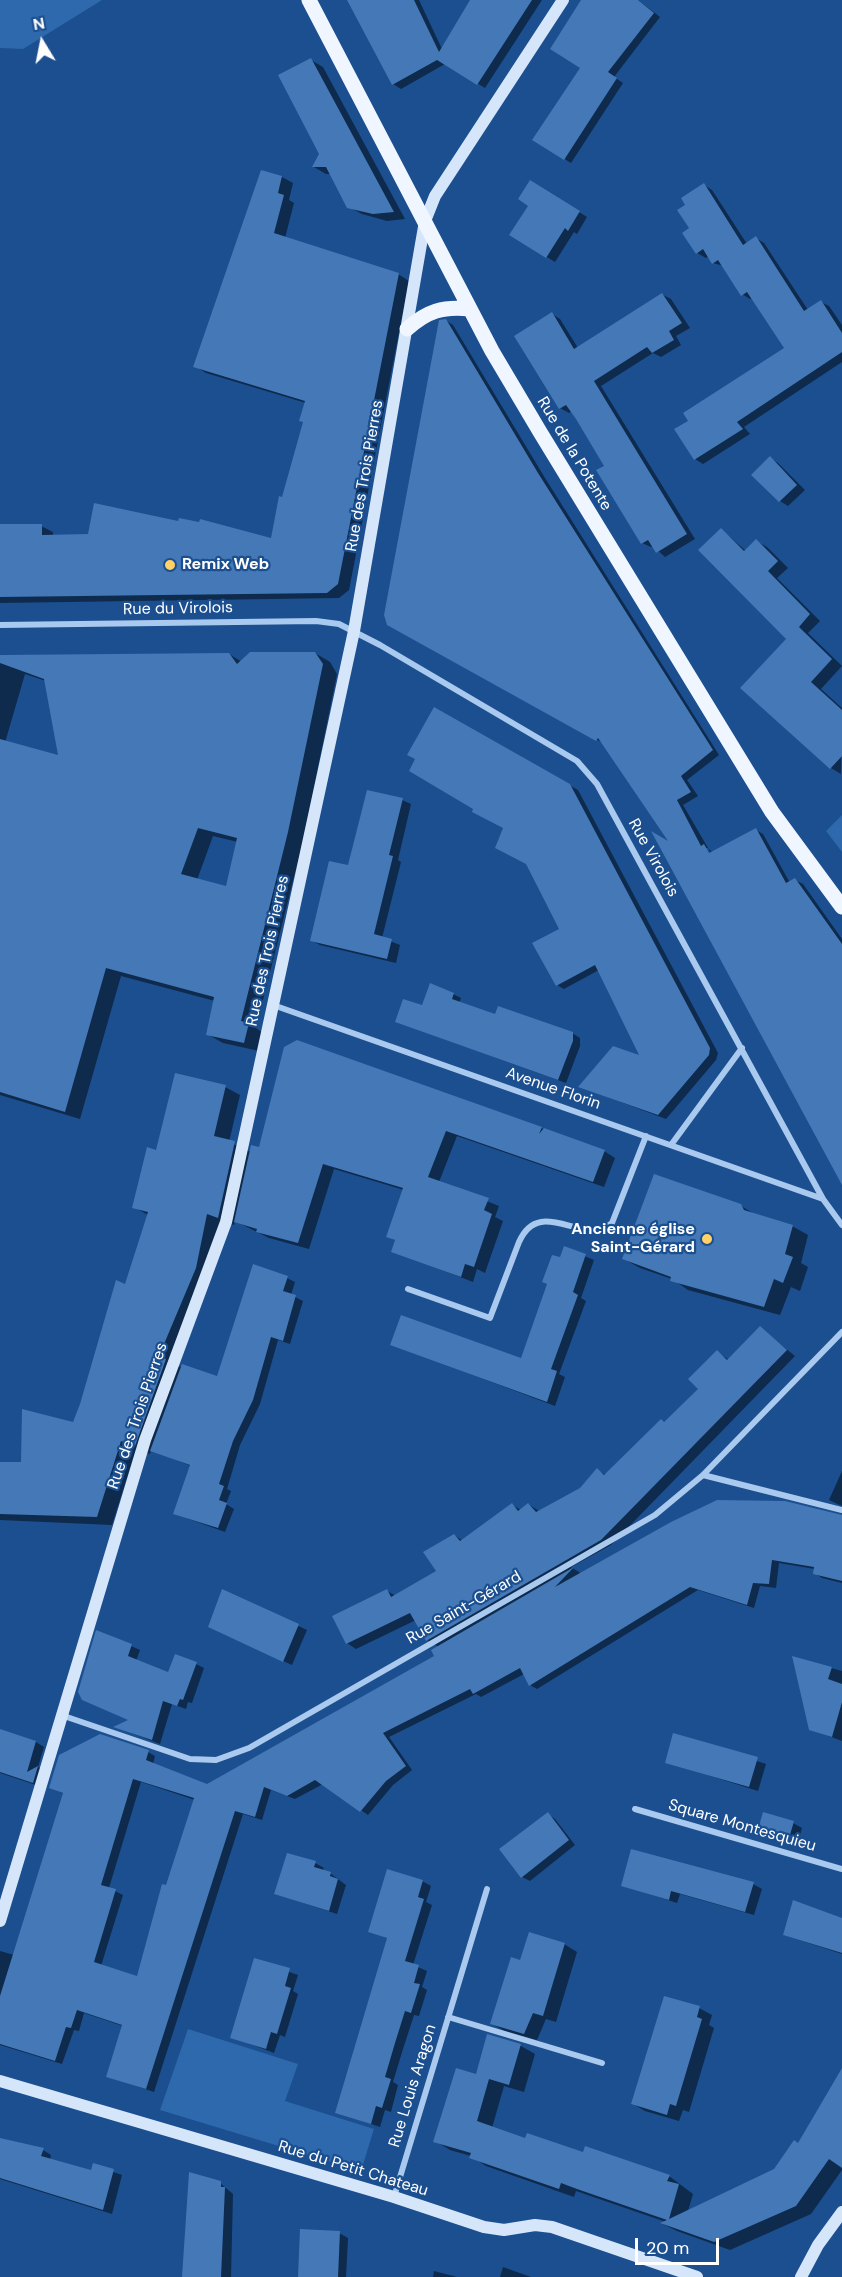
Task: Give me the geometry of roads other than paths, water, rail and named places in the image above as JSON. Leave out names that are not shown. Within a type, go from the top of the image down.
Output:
[{"type":"main road","name":"Rue de la Potente","points":[[309,0],[470,309],[553,454],[772,812],[842,907]]},
{"type":"main road","points":[[407,329],[422,316],[438,309],[470,309]]},
{"type":"street","name":"Rue des Trois Pierres","points":[[0,1921],[60,1715],[145,1440],[226,1222],[354,631],[425,221],[435,196],[563,0]]},
{"type":"street","name":"Rue du Virolois","points":[[0,625],[316,621],[339,624],[354,631]]},
{"type":"street","name":"Rue Virolois","points":[[354,631],[577,761],[589,772],[824,1199],[842,1225]]},
{"type":"street","name":"Avenue Florin","points":[[273,1005],[824,1199]]},
{"type":"street","points":[[670,1145],[742,1048]]},
{"type":"street","points":[[408,1289],[490,1318],[523,1232],[531,1226],[553,1221],[589,1231],[599,1230],[612,1223],[646,1136]]},
{"type":"street","name":"Rue Saint-Gérard","points":[[60,1715],[190,1759],[216,1760],[229,1756],[655,1515],[703,1475],[842,1332]]},
{"type":"street","points":[[703,1475],[842,1510]]},
{"type":"street","name":"Square Montesquieu","points":[[635,1809],[842,1869]]},
{"type":"street","name":"Rue Louis Aragon","points":[[394,2197],[487,1889]]},
{"type":"street","name":"Rue Louis Aragon","points":[[448,2017],[602,2063]]},
{"type":"street","name":"Rue du Petit Chateau","points":[[0,2081],[394,2197],[494,2229],[535,2225],[552,2227],[697,2277]]},
{"type":"street","points":[[801,2277],[818,2245],[842,2212]]},
{"type":"place","name":"Remix Web","points":[[170,565]]},
{"type":"place","name":"Ancienne église Saint-Gérard","points":[[707,1239]]}]
